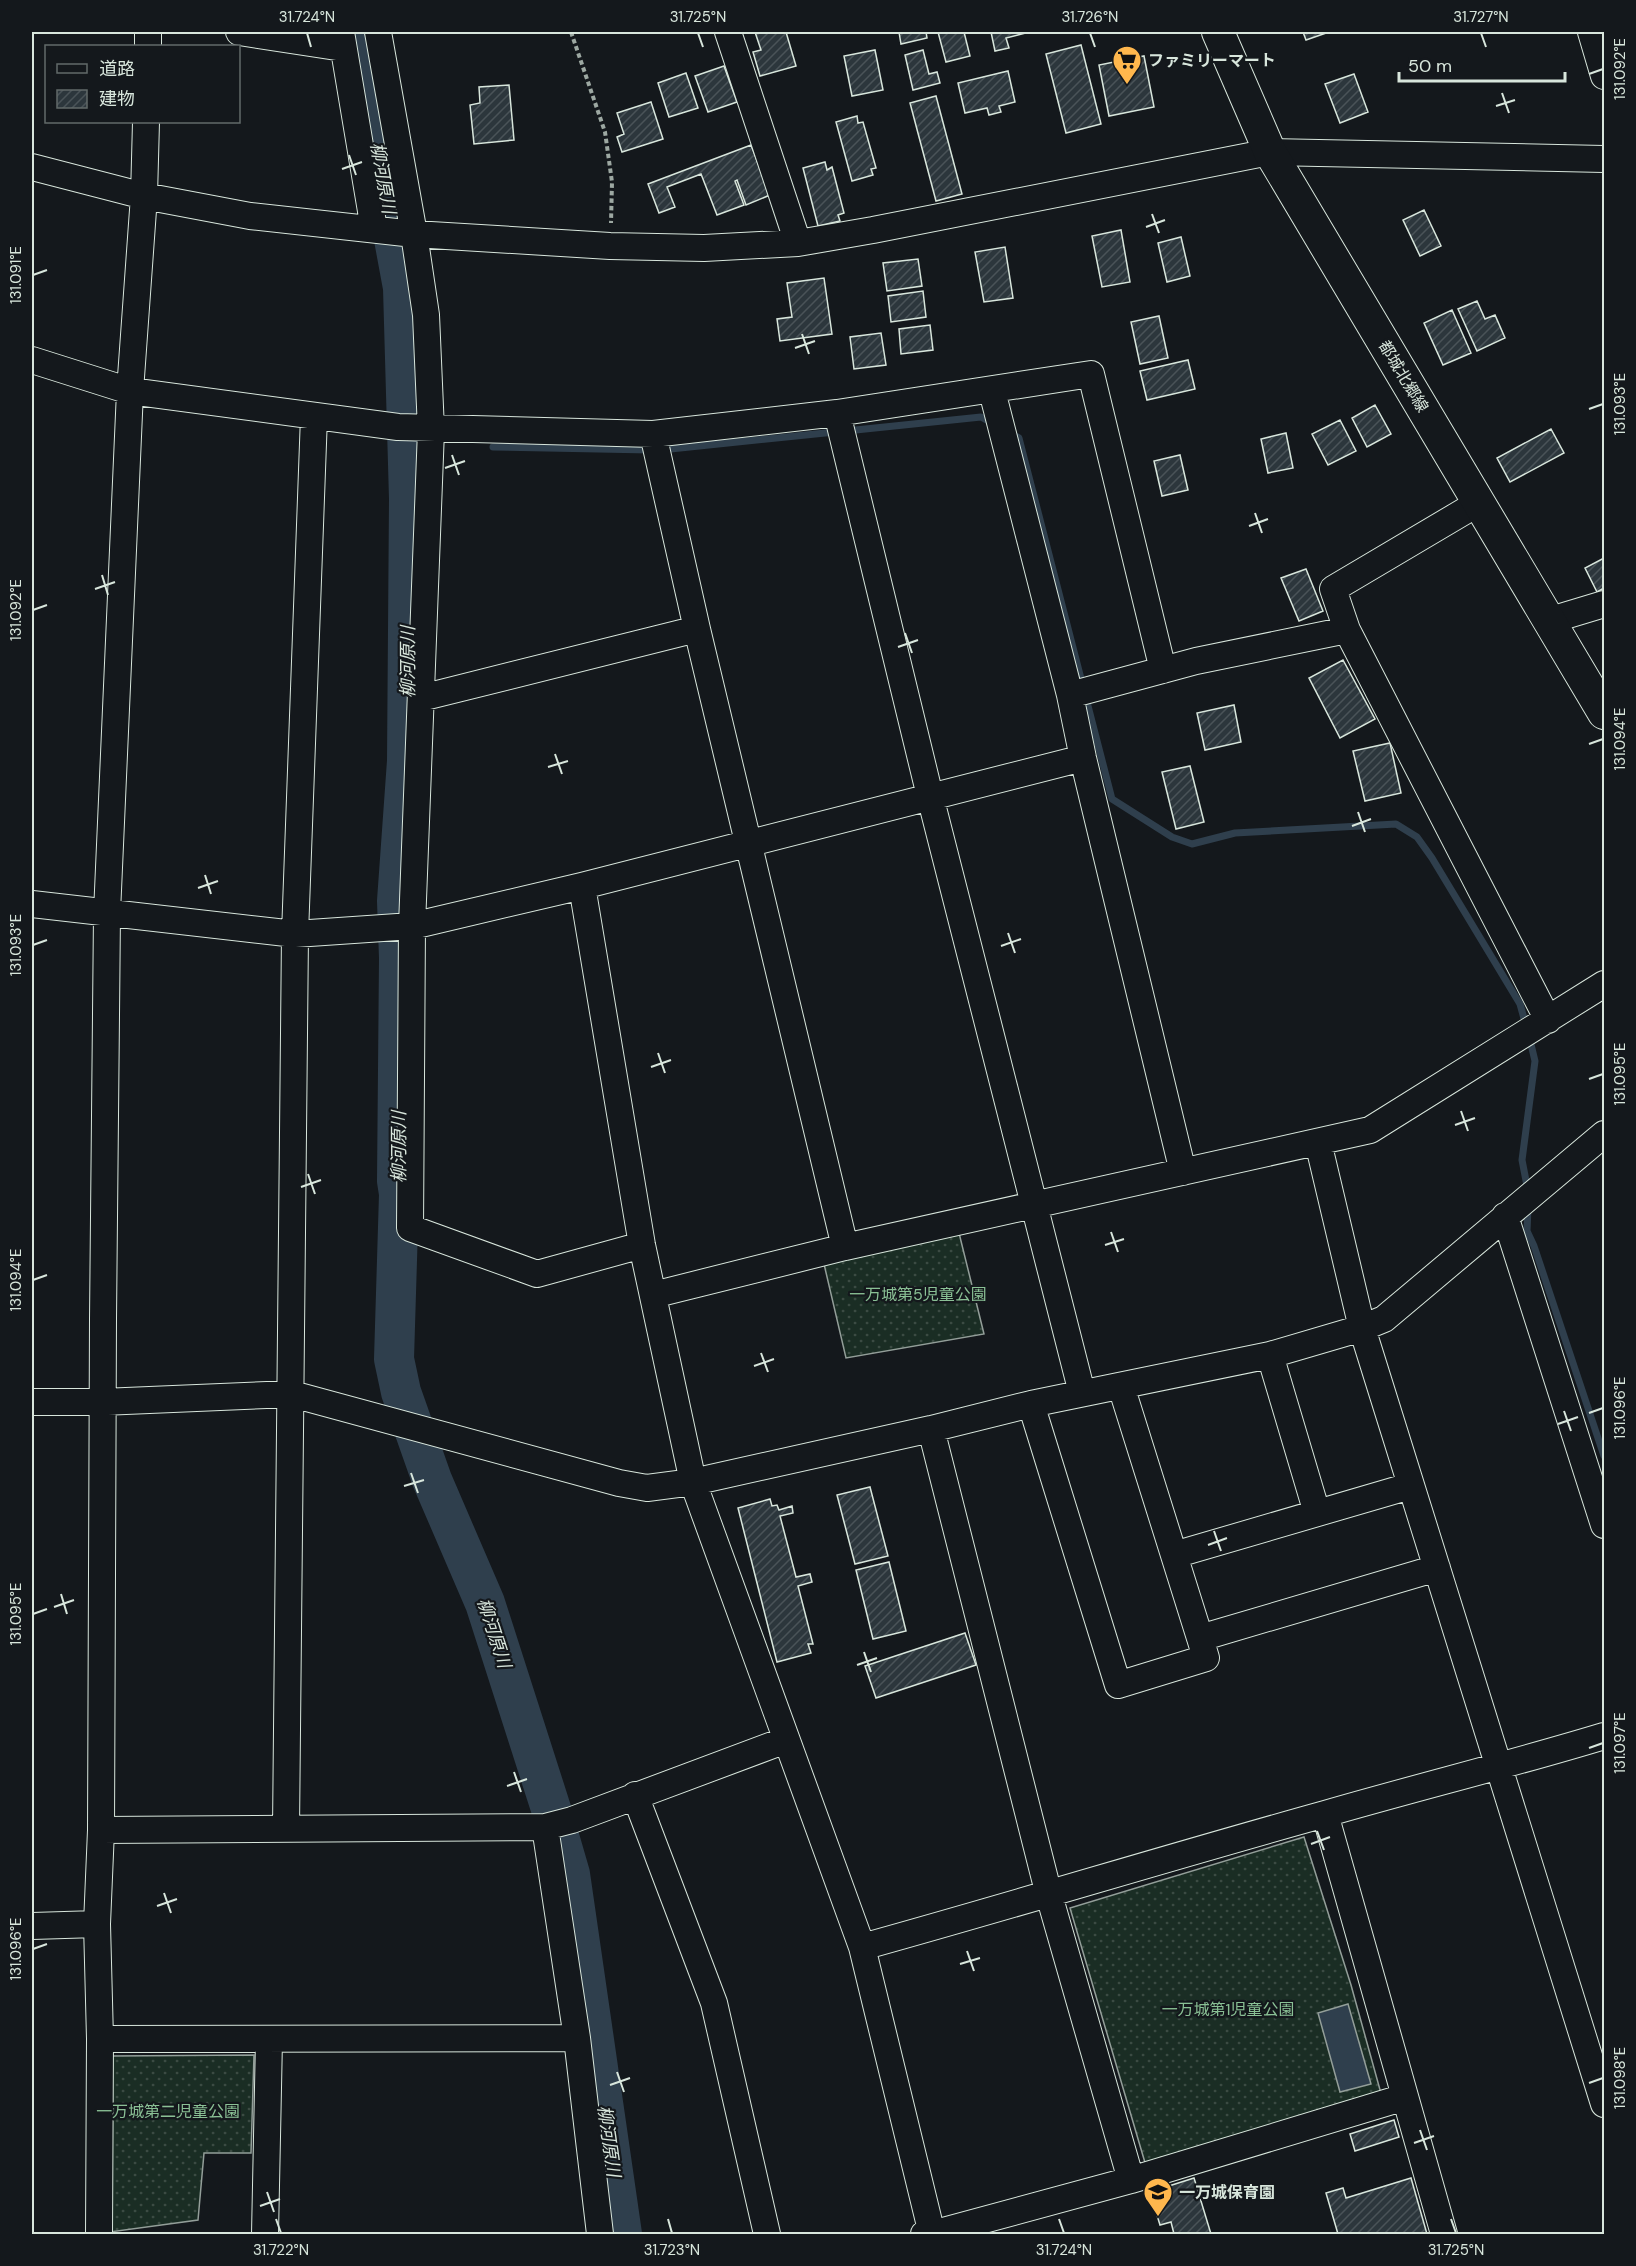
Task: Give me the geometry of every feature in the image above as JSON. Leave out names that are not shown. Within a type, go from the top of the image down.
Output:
[{"type":"main road","name":"都城北郷線","points":[[1218,32],[1270,152],[1605,713]]},
{"type":"street","points":[[239,32],[342,40],[374,229]]},
{"type":"street","points":[[378,32],[426,315],[431,429],[422,698],[400,927],[410,1228],[537,1274],[642,1245]]},
{"type":"street","points":[[728,32],[798,243]]},
{"type":"street","points":[[1591,32],[1605,76]]},
{"type":"street","points":[[99,2235],[100,2039],[97,1924],[101,1830],[102,1402],[107,913],[130,391],[144,196],[146,123]]},
{"type":"street","points":[[32,167],[144,196],[250,216],[414,234],[610,246],[704,248],[798,243],[1270,152],[1605,159]]},
{"type":"street","points":[[32,360],[130,391],[398,427],[652,434],[837,413],[1091,374],[1163,670]]},
{"type":"street","points":[[992,391],[1070,695],[1083,758],[1184,1172]]},
{"type":"street","points":[[837,413],[930,796],[1082,1393]]},
{"type":"street","points":[[286,1829],[295,934],[314,416]]},
{"type":"street","points":[[652,434],[845,1247]]},
{"type":"street","points":[[1480,502],[1333,589],[1347,630],[1548,1020]]},
{"type":"street","points":[[1551,620],[1605,604]]},
{"type":"street","points":[[422,698],[697,629]]},
{"type":"street","points":[[1070,695],[1163,670],[1347,630]]},
{"type":"street","points":[[32,904],[295,934],[400,927],[582,886],[1083,758]]},
{"type":"street","points":[[582,886],[642,1245],[693,1482],[862,1947],[932,2234]]},
{"type":"street","points":[[653,1295],[845,1247],[1370,1130],[1605,984]]},
{"type":"street","points":[[32,1402],[102,1402],[292,1394],[619,1483],[647,1488],[693,1482],[931,1429],[1031,1404],[1270,1355],[1362,1328],[1384,1319],[1605,1134]]},
{"type":"street","points":[[1318,1142],[1362,1328],[1605,2104]]},
{"type":"street","points":[[1505,1216],[1605,1525]]},
{"type":"street","points":[[1270,1355],[1317,1513]]},
{"type":"street","points":[[1031,1404],[1118,1685],[1206,1658],[1121,1386]]},
{"type":"street","points":[[931,1429],[1050,1895],[1131,2180]]},
{"type":"street","points":[[1174,1555],[1410,1486]]},
{"type":"street","points":[[1200,1638],[1437,1568]]},
{"type":"street","points":[[862,1947],[1605,1736]]},
{"type":"street","points":[[101,1830],[545,1827],[572,1820],[786,1740]]},
{"type":"street","points":[[635,1795],[714,2003],[767,2235]]},
{"type":"street","points":[[1325,1814],[1444,2235]]},
{"type":"street","points":[[545,1827],[577,2038],[600,2235]]},
{"type":"street","points":[[32,1926],[97,1924]]},
{"type":"street","points":[[100,2039],[577,2038]]},
{"type":"street","points":[[265,2235],[269,2039]]},
{"type":"street","points":[[924,2235],[1131,2180],[1405,2097]]},
{"type":"path","points":[[571,32],[605,132],[612,182],[610,246]]},
{"type":"green space","name":"一万城第5児童公園","points":[[959,1233],[984,1334],[846,1358],[824,1264]]},
{"type":"green space","name":"一万城第1児童公園","points":[[1304,1837],[1351,1985],[1382,2097],[1146,2166],[1070,1908]]},
{"type":"green space","name":"一万城第二児童公園","points":[[254,2055],[251,2153],[204,2153],[198,2220],[110,2232],[112,2056]]},
{"type":"water","points":[[1348,2004],[1371,2084],[1340,2092],[1318,2013]]},
{"type":"building","points":[[755,32],[786,32],[796,66],[760,76],[753,52],[761,50]]},
{"type":"building","points":[[899,32],[926,32],[927,38],[901,44]]},
{"type":"building","points":[[938,32],[964,32],[970,56],[946,62]]},
{"type":"building","points":[[991,32],[1026,33],[1006,38],[1009,48],[995,51]]},
{"type":"building","points":[[1303,32],[1329,32],[1306,40]]},
{"type":"building","points":[[1081,45],[1101,124],[1066,133],[1046,54]]},
{"type":"building","points":[[875,50],[883,90],[852,96],[844,56]]},
{"type":"building","points":[[923,50],[929,74],[937,72],[940,83],[913,90],[905,55]]},
{"type":"building","name":"ファミリーマート","points":[[1144,56],[1154,107],[1109,116],[1099,65]]},
{"type":"building","points":[[724,66],[737,102],[708,112],[695,76]]},
{"type":"building","points":[[1008,71],[1015,102],[999,106],[1001,112],[989,115],[987,108],[965,113],[958,83]]},
{"type":"building","points":[[686,73],[698,108],[669,117],[658,83]]},
{"type":"building","points":[[1354,74],[1368,112],[1340,123],[1325,84]]},
{"type":"building","points":[[509,85],[514,140],[474,144],[470,105],[480,103],[479,87]]},
{"type":"building","points":[[936,96],[962,194],[936,201],[910,103]]},
{"type":"building","points":[[651,102],[663,139],[622,152],[617,137],[624,134],[617,113]]},
{"type":"building","points":[[857,116],[858,123],[863,122],[876,168],[871,169],[873,175],[852,181],[836,122]]},
{"type":"building","points":[[751,145],[770,195],[746,205],[737,180],[735,181],[744,205],[717,215],[701,174],[667,187],[675,207],[659,213],[648,184]]},
{"type":"building","points":[[825,162],[827,170],[832,167],[844,213],[838,215],[840,221],[818,226],[803,168]]},
{"type":"building","points":[[1424,210],[1441,246],[1420,256],[1403,220]]},
{"type":"building","points":[[1121,230],[1130,282],[1102,287],[1092,236]]},
{"type":"building","points":[[1181,237],[1190,276],[1167,282],[1158,243]]},
{"type":"building","points":[[1005,247],[1013,298],[984,302],[975,252]]},
{"type":"building","points":[[918,259],[922,286],[887,291],[883,263]]},
{"type":"building","points":[[824,278],[832,334],[780,341],[777,319],[792,317],[787,283]]},
{"type":"building","points":[[923,291],[926,317],[891,322],[888,296]]},
{"type":"building","points":[[1477,301],[1485,319],[1495,315],[1505,338],[1477,351],[1458,309]]},
{"type":"building","points":[[1452,310],[1471,353],[1443,365],[1424,323]]},
{"type":"building","points":[[1159,316],[1168,358],[1140,364],[1131,322]]},
{"type":"building","points":[[930,325],[933,350],[901,354],[899,329]]},
{"type":"building","points":[[881,333],[886,365],[854,369],[850,337]]},
{"type":"building","points":[[1188,360],[1195,389],[1147,400],[1140,371]]},
{"type":"building","points":[[1375,405],[1391,434],[1367,447],[1352,418]]},
{"type":"building","points":[[1340,420],[1356,451],[1328,465],[1312,434]]},
{"type":"building","points":[[1551,429],[1564,453],[1510,482],[1497,458]]},
{"type":"building","points":[[1286,433],[1293,468],[1268,473],[1261,439]]},
{"type":"building","points":[[1180,455],[1188,490],[1162,496],[1154,461]]},
{"type":"building","points":[[1604,558],[1604,588],[1597,592],[1585,568]]},
{"type":"building","points":[[1306,569],[1323,611],[1299,621],[1281,578]]},
{"type":"building","points":[[1343,660],[1375,719],[1340,738],[1309,678]]},
{"type":"building","points":[[1234,705],[1241,742],[1205,750],[1197,713]]},
{"type":"building","points":[[1390,743],[1401,793],[1365,801],[1353,751]]},
{"type":"building","points":[[1190,766],[1204,822],[1176,829],[1162,772]]},
{"type":"building","points":[[870,1487],[888,1556],[855,1564],[837,1495]]},
{"type":"building","points":[[770,1499],[772,1506],[777,1505],[779,1510],[792,1506],[793,1513],[780,1516],[796,1577],[810,1574],[812,1582],[798,1586],[813,1644],[808,1644],[811,1653],[777,1662],[738,1508]]},
{"type":"building","points":[[889,1562],[906,1631],[873,1639],[856,1570]]},
{"type":"building","points":[[965,1633],[976,1665],[876,1698],[865,1666]]},
{"type":"building","points":[[1394,2120],[1399,2137],[1355,2151],[1350,2134]]},
{"type":"building","points":[[1194,2178],[1211,2234],[1174,2234],[1171,2222],[1160,2225],[1150,2192]]},
{"type":"building","points":[[1411,2178],[1427,2234],[1338,2234],[1326,2193],[1343,2188],[1346,2198]]},
{"type":"waterway","name":"柳河原川","points":[[356,32],[403,288],[409,499],[407,761],[397,901],[399,958],[397,1181],[399,1194],[394,1359],[401,1392],[432,1480],[485,1603],[570,1874],[622,2234]]},
{"type":"waterway","points":[[846,431],[981,417],[992,423]]},
{"type":"waterway","points":[[661,450],[835,432]]},
{"type":"waterway","points":[[1009,433],[1019,438],[1112,799],[1172,837],[1192,844],[1235,833],[1396,824],[1417,837],[1432,858],[1520,1004],[1526,1026]]},
{"type":"waterway","points":[[493,447],[650,450]]},
{"type":"waterway","points":[[1528,1191],[1522,1160],[1535,1061],[1529,1036]]},
{"type":"waterway","points":[[1528,1208],[1527,1231],[1604,1456]]},
{"type":"place","name":"ファミリーマート","points":[[1127,86]]},
{"type":"place","name":"一万城保育園","points":[[1158,2218]]}]
